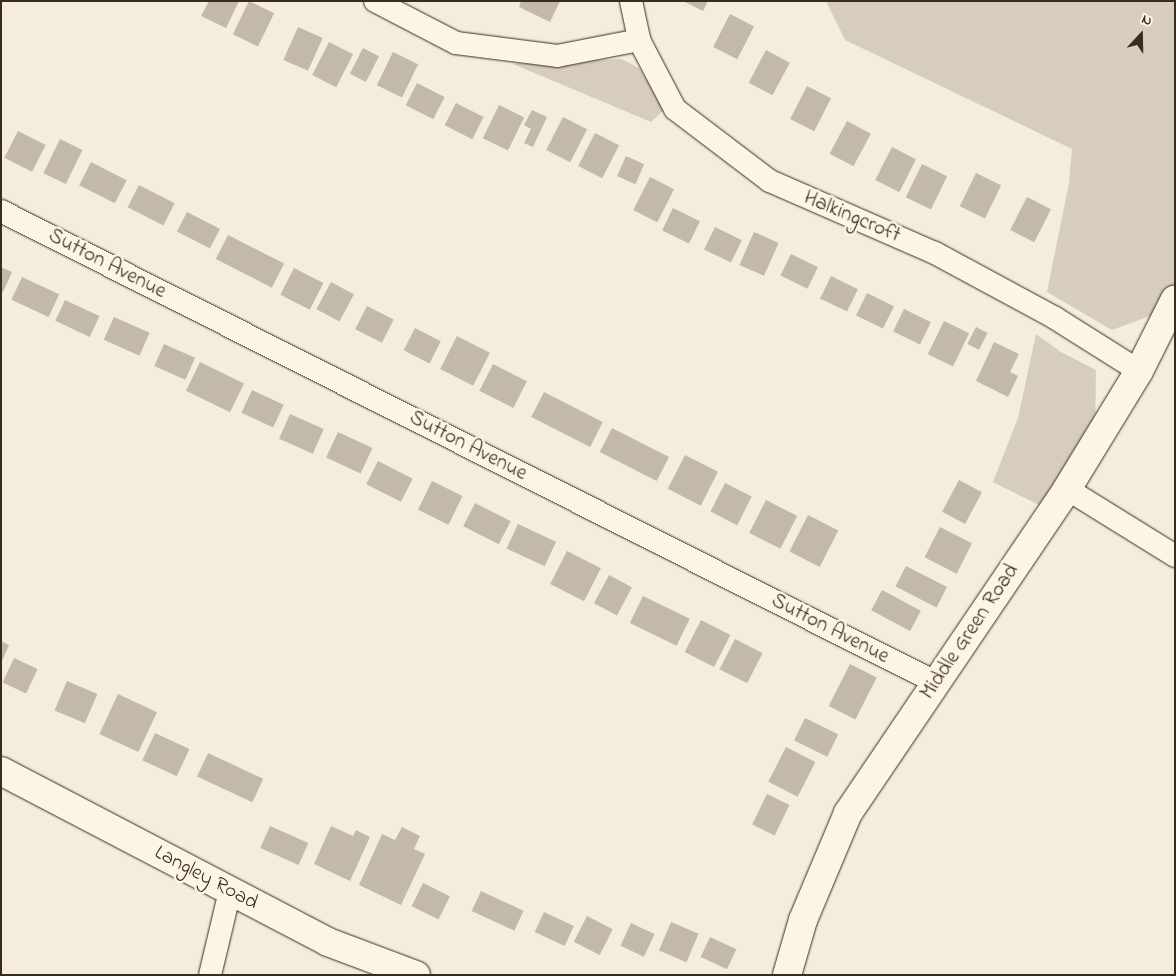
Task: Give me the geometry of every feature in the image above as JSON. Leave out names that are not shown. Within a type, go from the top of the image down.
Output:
[{"type":"street","points":[[375,1],[456,43],[557,56],[639,40]]},
{"type":"street","name":"Halkingcroft","points":[[631,1],[639,40],[674,110],[770,181],[935,253],[1055,318],[1139,372]]},
{"type":"street","name":"Sutton Avenue","points":[[1,211],[935,682]]},
{"type":"street","name":"Middle Green Road","points":[[787,975],[803,920],[848,813],[1067,489],[1139,372],[1175,299]]},
{"type":"street","points":[[1067,489],[1175,556]]},
{"type":"street","name":"Langley Road","points":[[1,771],[328,942],[416,975]]},
{"type":"street","points":[[210,975],[230,891]]},
{"type":"shaded area","points":[[826,1],[1175,1],[1175,295],[1161,312],[1112,330],[1047,292],[1069,183],[1072,149],[845,40]]},
{"type":"shaded area","points":[[621,59],[639,68],[665,109],[651,122],[513,64]]},
{"type":"shaded area","points":[[1036,334],[1061,352],[1096,370],[1095,440],[1045,508],[993,482],[1018,418]]},
{"type":"building","points":[[209,1],[239,1],[226,28],[201,16]]},
{"type":"building","points":[[249,1],[274,13],[258,47],[233,34]]},
{"type":"building","points":[[521,1],[560,1],[550,22],[519,7]]},
{"type":"building","points":[[683,1],[708,1],[703,11]]},
{"type":"building","points":[[730,14],[754,26],[737,59],[713,47]]},
{"type":"building","points":[[298,27],[323,38],[308,71],[283,60]]},
{"type":"building","points":[[329,42],[353,54],[336,87],[312,75]]},
{"type":"building","points":[[363,48],[379,56],[366,82],[350,74]]},
{"type":"building","points":[[766,50],[790,63],[772,95],[749,83]]},
{"type":"building","points":[[393,52],[418,64],[402,98],[377,85]]},
{"type":"building","points":[[417,83],[445,97],[433,119],[406,105]]},
{"type":"building","points":[[807,86],[831,98],[814,131],[790,119]]},
{"type":"building","points":[[456,103],[484,117],[472,139],[445,125]]},
{"type":"building","points":[[499,105],[524,117],[508,151],[483,138]]},
{"type":"building","points":[[532,110],[547,117],[533,147],[524,143],[531,129],[524,125]]},
{"type":"building","points":[[563,117],[587,129],[570,162],[546,150]]},
{"type":"building","points":[[847,121],[871,134],[853,166],[830,154]]},
{"type":"building","points":[[18,131],[46,145],[32,172],[4,158]]},
{"type":"building","points":[[595,133],[619,145],[602,178],[578,166]]},
{"type":"building","points":[[60,139],[82,150],[66,184],[43,173]]},
{"type":"building","points":[[892,147],[916,159],[899,192],[875,180]]},
{"type":"building","points":[[626,156],[644,164],[635,184],[617,176]]},
{"type":"building","points":[[91,162],[127,180],[115,203],[79,185]]},
{"type":"building","points":[[922,164],[947,176],[931,210],[906,197]]},
{"type":"building","points":[[976,173],[1001,185],[985,219],[960,206]]},
{"type":"building","points":[[650,177],[674,189],[657,222],[633,210]]},
{"type":"building","points":[[139,185],[175,203],[163,225],[128,207]]},
{"type":"building","points":[[1027,197],[1051,209],[1034,242],[1010,230]]},
{"type":"building","points":[[673,208],[700,221],[689,244],[662,230]]},
{"type":"building","points":[[187,212],[220,229],[210,248],[177,232]]},
{"type":"building","points":[[715,227],[742,240],[731,263],[704,249]]},
{"type":"building","points":[[754,232],[779,243],[764,276],[739,265]]},
{"type":"building","points":[[228,235],[284,264],[272,288],[216,259]]},
{"type":"building","points":[[791,254],[818,267],[807,289],[780,276]]},
{"type":"building","points":[[1,267],[12,272],[3,292],[1,292]]},
{"type":"building","points":[[294,268],[323,283],[310,310],[280,295]]},
{"type":"building","points":[[831,276],[858,289],[847,312],[820,298]]},
{"type":"building","points":[[22,277],[59,294],[49,317],[11,300]]},
{"type":"building","points":[[331,282],[354,294],[339,322],[316,309]]},
{"type":"building","points":[[867,293],[894,306],[883,329],[856,315]]},
{"type":"building","points":[[65,300],[99,316],[90,337],[55,321]]},
{"type":"building","points":[[367,306],[394,320],[382,343],[355,329]]},
{"type":"building","points":[[904,309],[931,322],[920,345],[893,331]]},
{"type":"building","points":[[114,317],[150,333],[139,356],[104,340]]},
{"type":"building","points":[[944,321],[969,333],[953,367],[928,354]]},
{"type":"building","points":[[976,327],[988,333],[979,350],[967,344]]},
{"type":"building","points":[[415,328],[441,341],[429,363],[404,350]]},
{"type":"building","points":[[457,336],[490,353],[473,386],[440,369]]},
{"type":"building","points":[[994,342],[1019,354],[1010,372],[1018,376],[1008,397],[976,381]]},
{"type":"building","points":[[164,344],[195,358],[185,380],[154,366]]},
{"type":"building","points":[[200,362],[244,383],[230,412],[186,391]]},
{"type":"building","points":[[493,364],[527,381],[513,408],[479,391]]},
{"type":"building","points":[[252,390],[284,405],[273,427],[241,413]]},
{"type":"building","points":[[544,392],[603,422],[590,447],[531,417]]},
{"type":"building","points":[[290,414],[324,429],[313,454],[279,439]]},
{"type":"building","points":[[612,428],[669,457],[657,481],[600,452]]},
{"type":"building","points":[[338,432],[372,448],[361,473],[326,457]]},
{"type":"building","points":[[685,455],[718,472],[701,506],[668,489]]},
{"type":"building","points":[[378,461],[413,479],[401,502],[366,484]]},
{"type":"building","points":[[959,480],[982,492],[965,524],[942,512]]},
{"type":"building","points":[[432,481],[463,496],[449,525],[418,510]]},
{"type":"building","points":[[725,483],[752,497],[737,525],[710,512]]},
{"type":"building","points":[[766,500],[797,516],[780,549],[749,533]]},
{"type":"building","points":[[475,503],[511,521],[499,544],[463,526]]},
{"type":"building","points":[[808,515],[838,530],[820,567],[789,552]]},
{"type":"building","points":[[518,524],[556,542],[545,566],[507,548]]},
{"type":"building","points":[[940,527],[972,543],[957,574],[925,557]]},
{"type":"building","points":[[567,551],[601,568],[584,601],[550,584]]},
{"type":"building","points":[[906,566],[947,587],[937,607],[896,586]]},
{"type":"building","points":[[609,575],[632,587],[617,615],[594,603]]},
{"type":"building","points":[[882,590],[921,611],[910,631],[871,610]]},
{"type":"building","points":[[643,596],[690,619],[677,646],[630,623]]},
{"type":"building","points":[[701,620],[730,635],[714,667],[685,652]]},
{"type":"building","points":[[735,639],[763,653],[747,683],[720,669]]},
{"type":"building","points":[[1,641],[9,645],[1,663]]},
{"type":"building","points":[[14,658],[38,669],[26,693],[3,682]]},
{"type":"building","points":[[850,664],[877,678],[855,719],[829,706]]},
{"type":"building","points":[[67,681],[97,694],[85,723],[54,710]]},
{"type":"building","points":[[118,694],[157,712],[138,752],[99,734]]},
{"type":"building","points":[[805,718],[838,734],[827,757],[794,740]]},
{"type":"building","points":[[155,733],[189,749],[177,776],[142,760]]},
{"type":"building","points":[[786,747],[815,762],[798,797],[768,782]]},
{"type":"building","points":[[208,753],[263,779],[252,802],[197,777]]},
{"type":"building","points":[[767,794],[789,805],[775,836],[752,825]]},
{"type":"building","points":[[270,826],[308,843],[299,865],[260,848]]},
{"type":"building","points":[[331,826],[353,836],[356,830],[370,837],[350,881],[314,864]]},
{"type":"building","points":[[402,827],[420,836],[414,849],[425,854],[401,905],[359,885],[382,834],[395,840]]},
{"type":"building","points":[[423,883],[450,896],[439,920],[412,906]]},
{"type":"building","points":[[481,891],[524,911],[514,931],[472,911]]},
{"type":"building","points":[[544,912],[574,926],[565,946],[535,932]]},
{"type":"building","points":[[587,916],[613,929],[600,955],[574,942]]},
{"type":"building","points":[[671,922],[699,934],[687,962],[659,951]]},
{"type":"building","points":[[631,923],[655,934],[644,957],[620,946]]},
{"type":"building","points":[[710,937],[736,949],[727,969],[701,957]]}]
